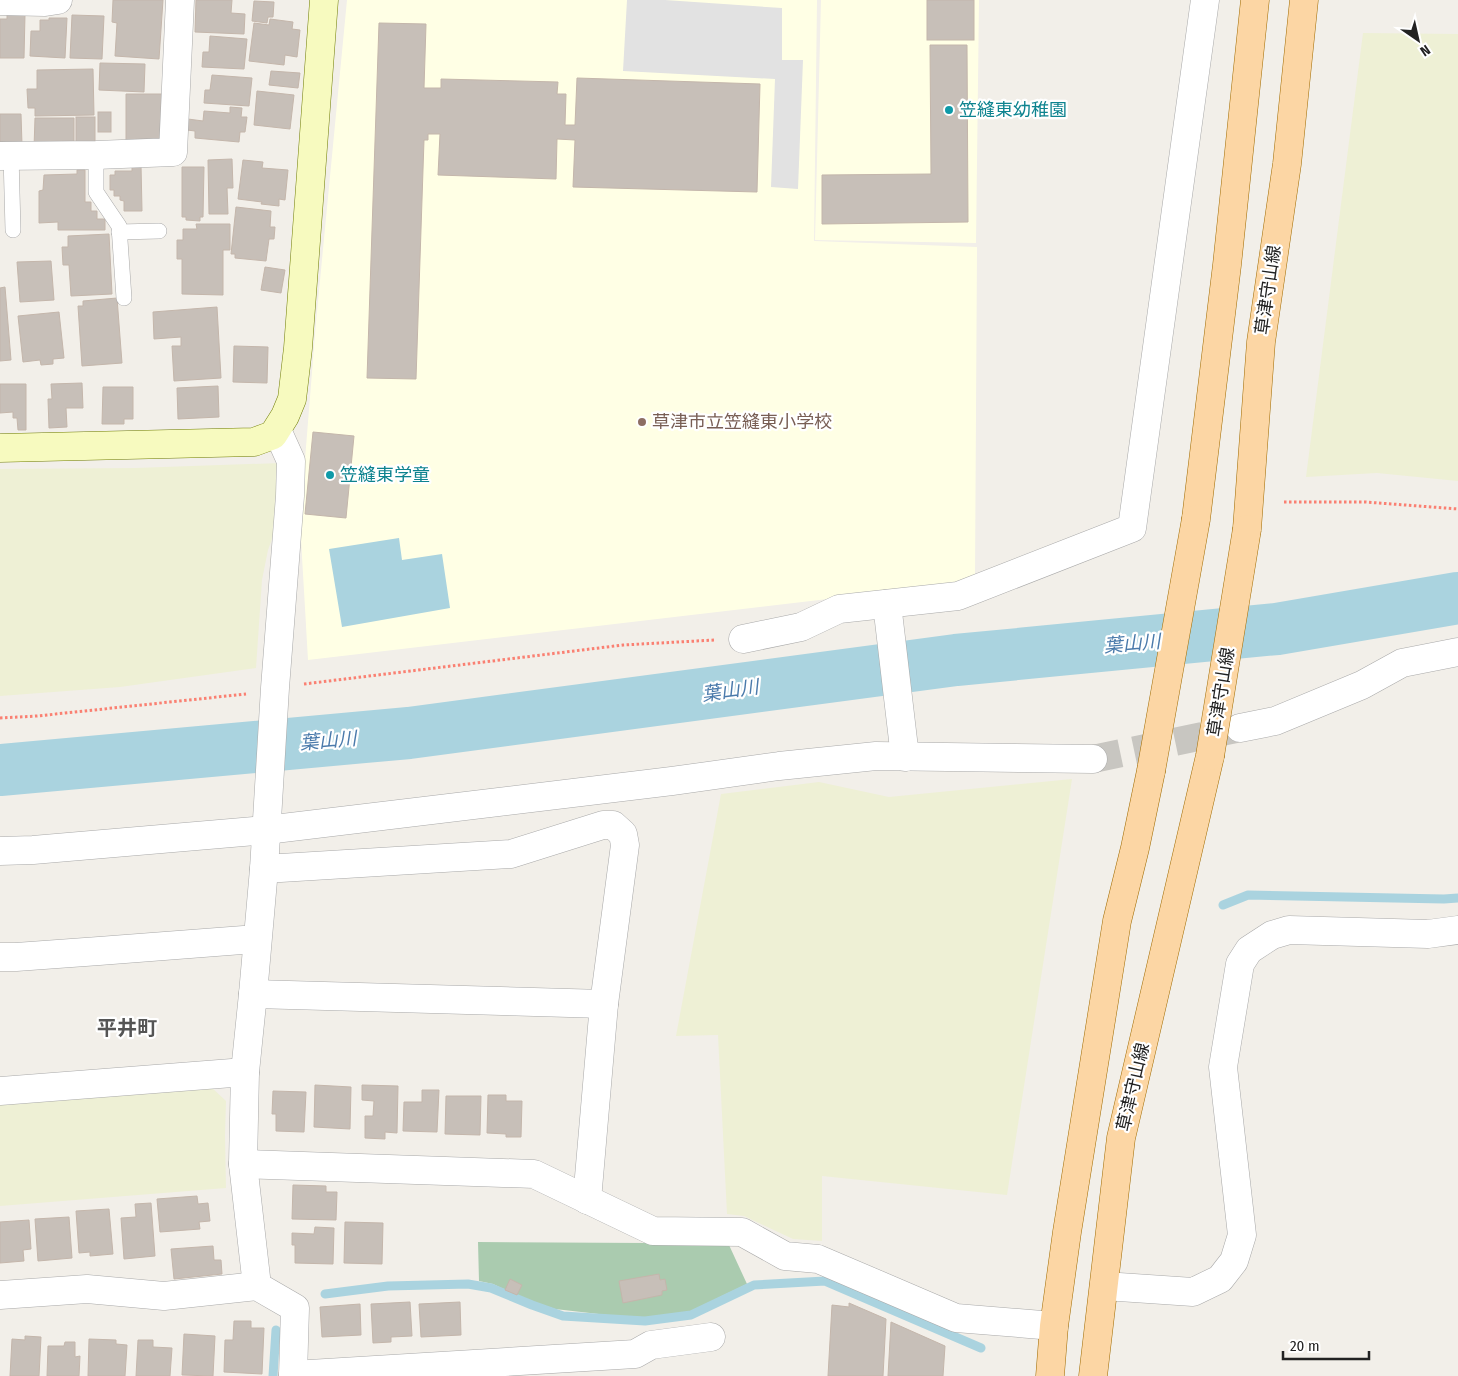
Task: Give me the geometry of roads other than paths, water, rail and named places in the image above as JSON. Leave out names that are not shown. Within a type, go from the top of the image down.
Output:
[{"type":"main road","points":[[1050,1376],[1054,1326],[1069,1222],[1117,921],[1151,771],[1196,519],[1227,265],[1255,0]]},
{"type":"main road","name":"草津守山線","points":[[1093,1376],[1121,1138],[1210,756],[1246,529],[1261,342],[1286,164],[1304,0]]},
{"type":"street","points":[[0,1],[45,2],[58,0]]},
{"type":"street","points":[[5,156],[173,152],[180,0]]},
{"type":"street","points":[[0,448],[254,442],[272,435],[277,430],[292,399],[298,348],[324,0]]},
{"type":"street","points":[[742,638],[801,627],[839,609],[958,596],[1132,528],[1205,0]]},
{"type":"street","points":[[257,1286],[243,1164],[245,1072],[254,994],[264,869],[275,688],[290,496],[291,461],[277,430]]},
{"type":"street","points":[[887,604],[905,757]]},
{"type":"street","points":[[1240,728],[1275,721],[1362,685],[1402,663],[1458,652]]},
{"type":"street","points":[[0,851],[32,850],[266,830],[779,766],[876,756],[1093,759]]},
{"type":"street","points":[[264,869],[511,854],[603,825],[613,825],[624,834],[625,845],[604,1004],[586,1200]]},
{"type":"street","points":[[1104,1286],[1193,1292],[1220,1278],[1234,1261],[1242,1235],[1223,1066],[1240,964],[1249,950],[1272,935],[1289,930],[1428,934],[1458,930]]},
{"type":"street","points":[[0,956],[71,953],[257,939]]},
{"type":"street","points":[[254,994],[604,1004]]},
{"type":"street","points":[[0,1090],[245,1072]]},
{"type":"street","points":[[243,1164],[534,1174],[653,1231],[742,1232],[785,1256],[818,1259],[956,1318],[1054,1326]]},
{"type":"street","points":[[0,1295],[86,1289],[164,1296],[257,1286],[295,1308],[293,1376],[636,1354],[651,1345],[711,1337]]},
{"type":"lane","points":[[96,155],[96,192],[119,226],[124,298]]},
{"type":"lane","points":[[5,156],[14,230]]},
{"type":"lane","points":[[119,232],[159,231]]},
{"type":"water","points":[[399,538],[402,560],[442,554],[450,608],[342,627],[329,549]]},
{"type":"waterway","name":"葉山川","points":[[0,770],[409,733],[956,660],[1277,629],[1458,598]]},
{"type":"waterway","points":[[1223,905],[1248,895],[1458,898]]},
{"type":"waterway","points":[[325,1294],[388,1286],[468,1284],[491,1288],[563,1316],[645,1321],[691,1315],[754,1285],[825,1281],[981,1348]]},
{"type":"waterway","points":[[273,1376],[276,1330]]},
{"type":"tunnel","points":[[1093,759],[1236,729]]},
{"type":"place","name":"笠縫東幼稚園","points":[[949,110]]},
{"type":"place","name":"草津市立笠縫東小学校","points":[[642,422]]},
{"type":"place","name":"笠縫東学童","points":[[330,475]]},
{"type":"district","name":"平井町","points":[[127,1028]]}]
